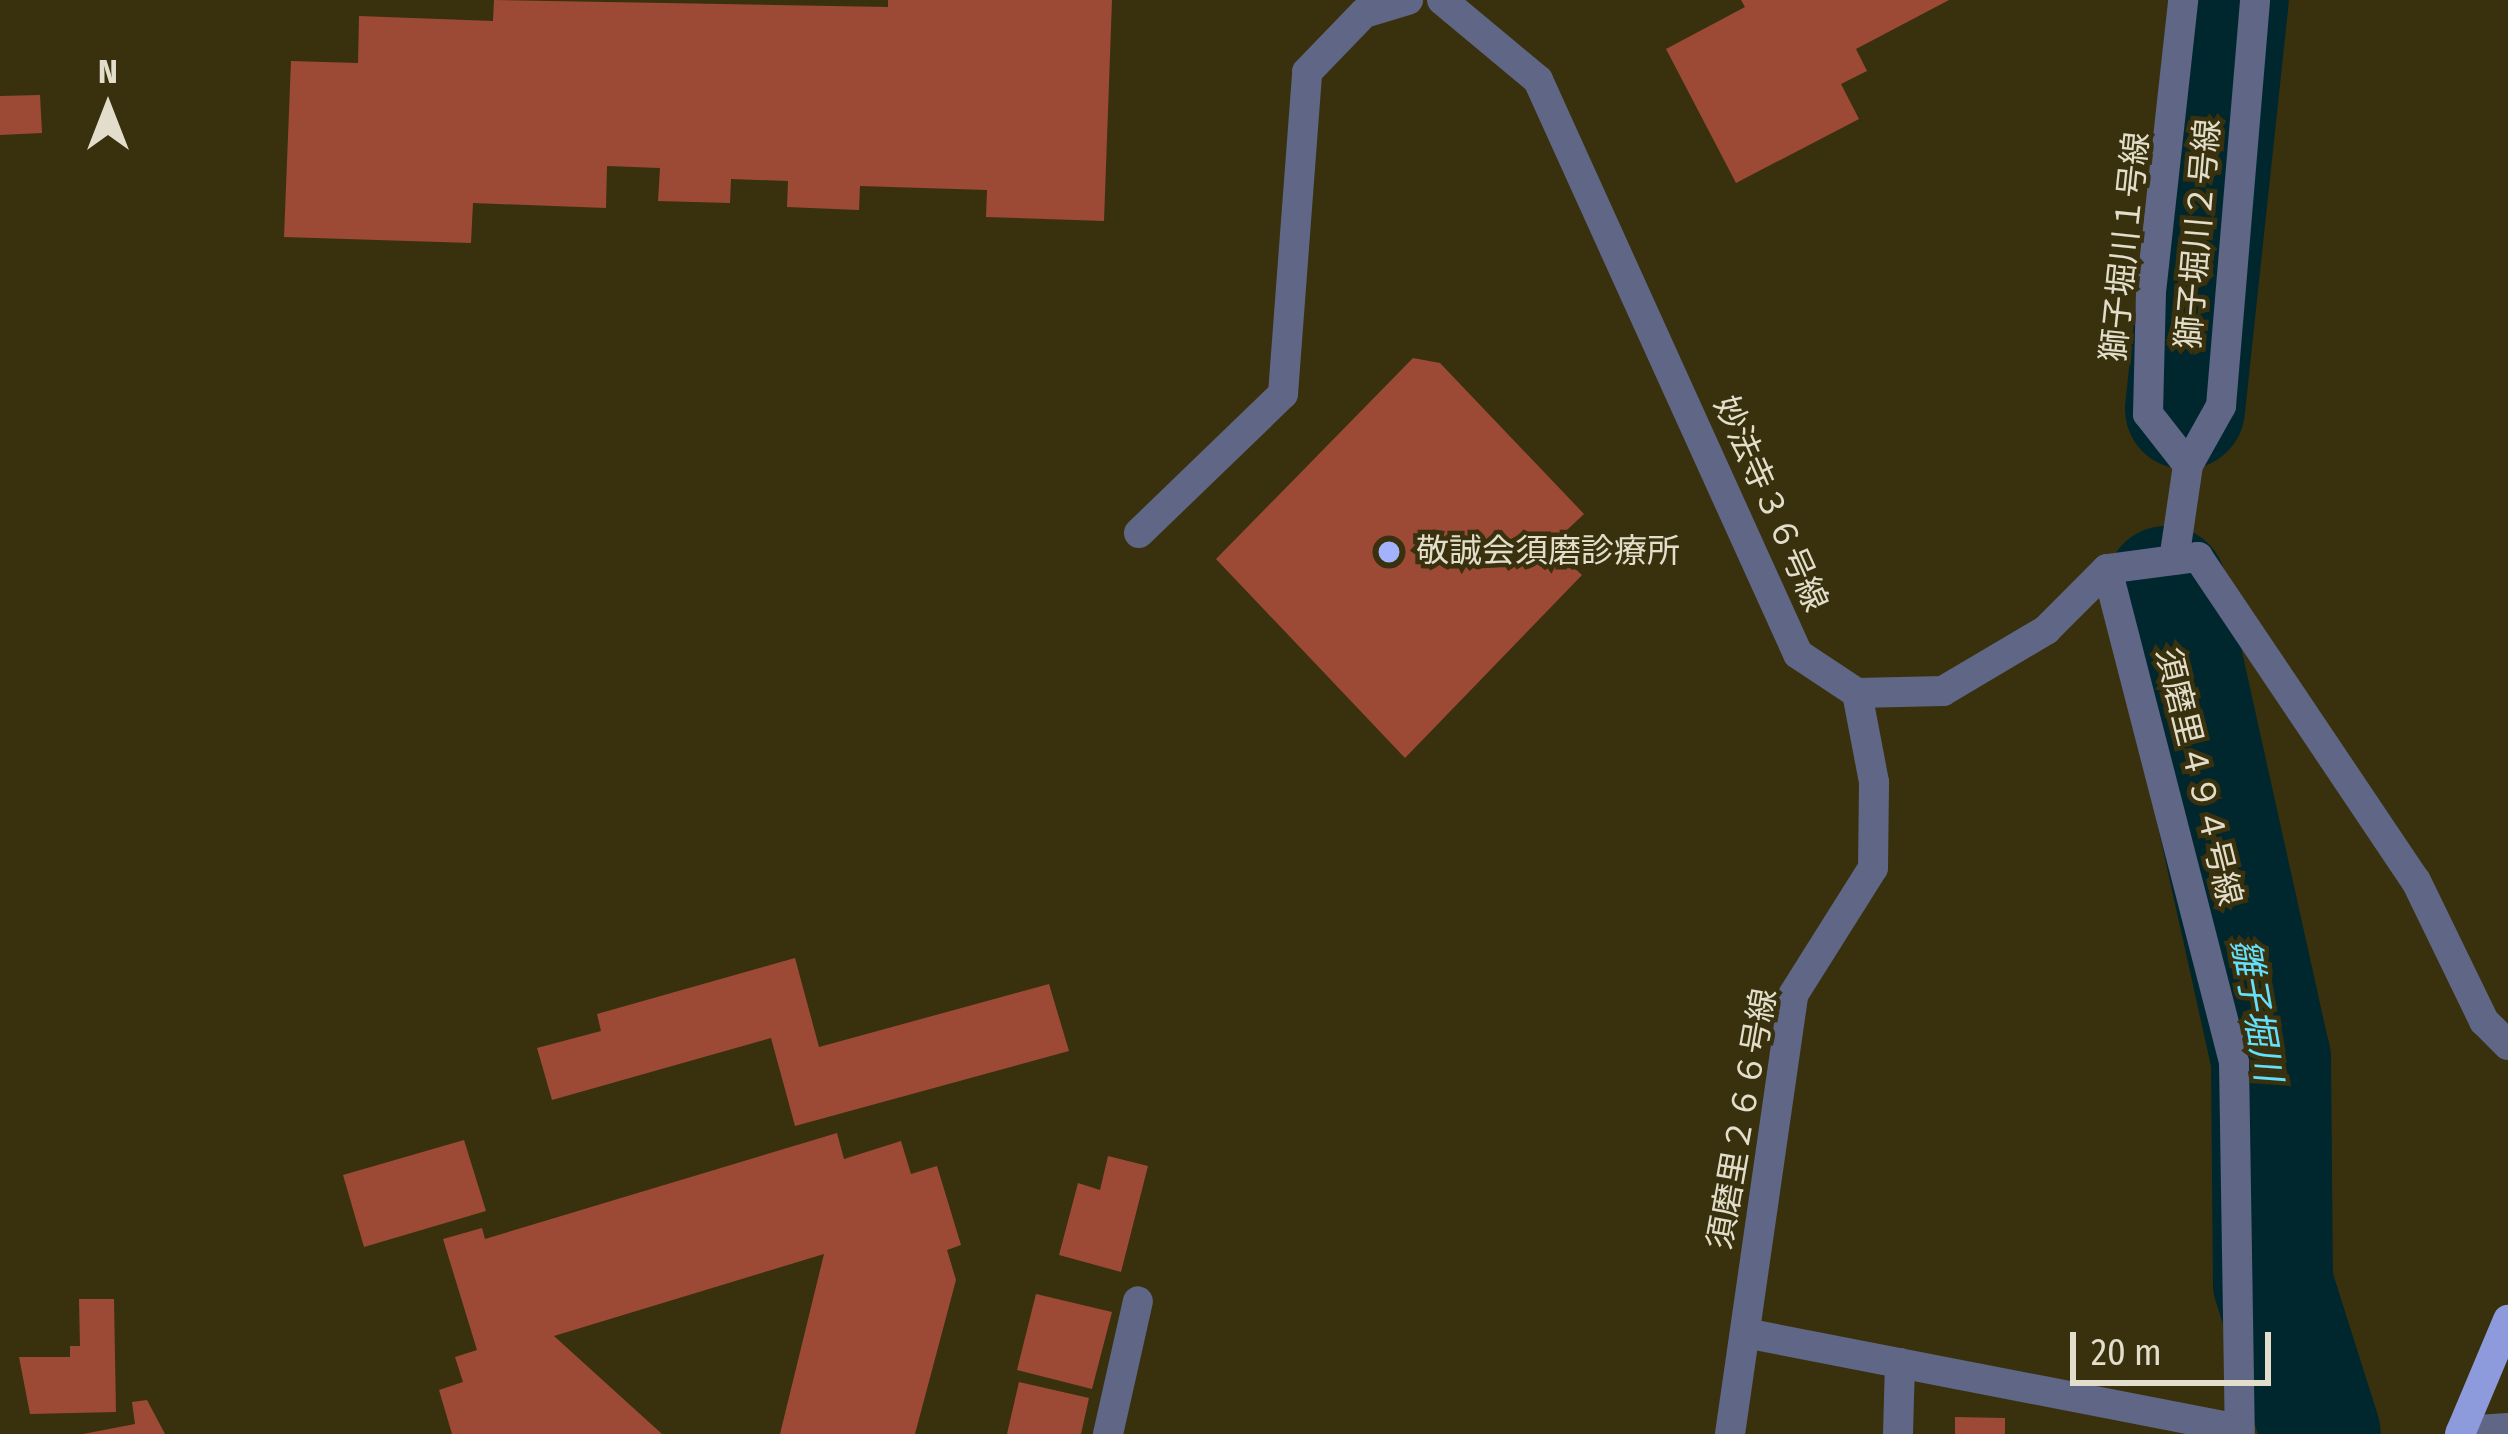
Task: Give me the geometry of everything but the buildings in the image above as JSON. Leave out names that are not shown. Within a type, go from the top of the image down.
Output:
[{"type":"main road","points":[[2460,1433],[2508,1320]]},
{"type":"street","points":[[1139,533],[1283,394],[1307,72],[1364,13],[1408,0]]},
{"type":"street","name":"妙法寺３６号線","points":[[1442,0],[1538,80],[1798,654],[1857,693]]},
{"type":"street","name":"獅子堀川１号線","points":[[2183,0],[2151,292],[2148,414],[2188,465]]},
{"type":"street","name":"獅子堀川２号線","points":[[2188,465],[2221,406],[2255,0]]},
{"type":"street","points":[[2174,560],[2188,465]]},
{"type":"street","points":[[1857,693],[1943,691],[2046,630],[2107,568],[2198,557],[2416,881],[2484,1021],[2508,1045]]},
{"type":"street","name":"須磨里４９４号線","points":[[2107,568],[2234,1062],[2239,1432]]},
{"type":"street","name":"須磨里２６６号線","points":[[1730,1434],[1793,995],[1873,868],[1874,782],[1857,693]]},
{"type":"street","points":[[1108,1434],[1138,1301]]},
{"type":"street","points":[[1744,1334],[2239,1432]]},
{"type":"street","points":[[1898,1434],[1900,1364]]},
{"type":"street","points":[[2460,1433],[2508,1428]]},
{"type":"waterway","name":"雛子堀川","points":[[2185,409],[2229,0]]},
{"type":"waterway","name":"雛子堀川","points":[[2166,586],[2271,1058],[2273,1283],[2321,1434]]},
{"type":"place","name":"敬誠会須磨診療所","points":[[1389,552]]}]
